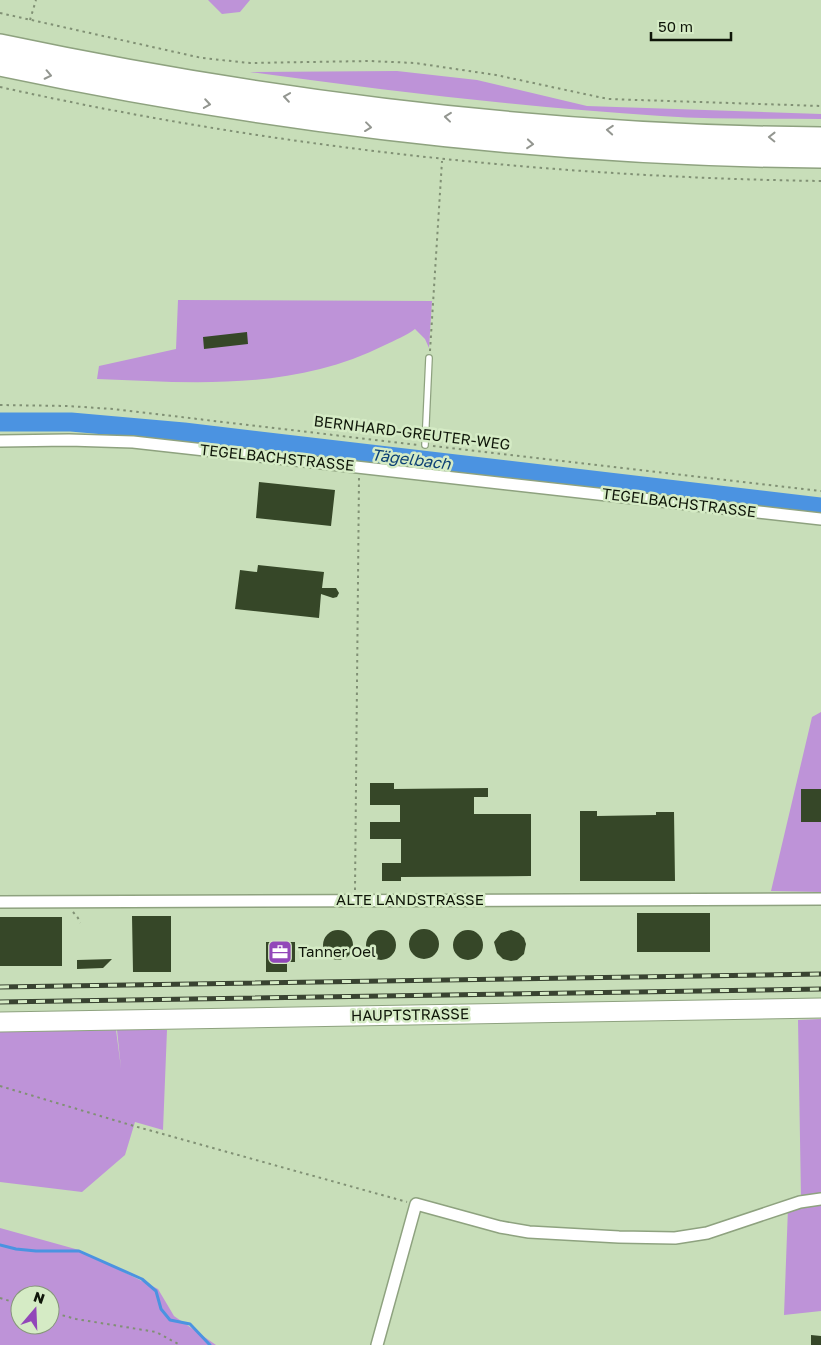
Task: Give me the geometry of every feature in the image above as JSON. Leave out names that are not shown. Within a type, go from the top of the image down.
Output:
[{"type":"highway","points":[[0,45],[212,86],[297,99],[406,112],[502,122],[621,131],[821,138]]},
{"type":"highway","points":[[0,65],[160,97],[396,131],[611,150],[740,156],[821,157]]},
{"type":"main road","name":"HAUPTSTRASSE","points":[[0,1022],[821,1008]]},
{"type":"street","name":"TEGELBACHSTRASSE","points":[[0,441],[69,440],[133,442],[821,520]]},
{"type":"street","name":"ALTE LANDSTRASSE","points":[[0,902],[821,899]]},
{"type":"street","points":[[377,1345],[416,1204],[500,1227],[529,1232],[675,1238],[707,1234],[800,1202],[821,1199]]},
{"type":"lane","points":[[425,446],[429,358]]},
{"type":"path","points":[[30,20],[36,0]]},
{"type":"path","points":[[0,13],[202,58],[234,63],[369,61],[415,63],[496,75],[608,99],[821,106]]},
{"type":"path","points":[[429,358],[442,160]]},
{"type":"path","name":"BERNHARD-GREUTER-WEG","points":[[0,405],[113,409],[821,491]]},
{"type":"path","points":[[354,900],[359,467]]},
{"type":"path","points":[[0,1086],[134,1126],[416,1204]]},
{"type":"path","points":[[60,1315],[156,1332],[180,1345]]},
{"type":"shaded area","points":[[208,0],[250,0],[240,12],[222,14]]},
{"type":"shaded area","points":[[397,71],[477,80],[587,106],[821,114],[821,119],[701,118],[558,108],[353,86],[250,72]]},
{"type":"shaded area","points":[[178,300],[432,301],[429,348],[425,339],[415,329],[400,338],[350,360],[280,377],[244,381],[207,382],[97,379],[99,366],[176,349]]},
{"type":"shaded area","points":[[821,712],[821,892],[771,891],[812,717]]},
{"type":"shaded area","points":[[821,1019],[821,1195],[801,1198],[798,1020]]},
{"type":"shaded area","points":[[116,1030],[121,1068],[117,1030],[167,1030],[163,1130],[135,1122],[125,1155],[82,1192],[0,1182],[0,1032]]},
{"type":"shaded area","points":[[821,1201],[821,1311],[784,1315],[788,1208]]},
{"type":"shaded area","points":[[0,1228],[79,1250],[158,1289],[174,1316],[216,1345],[0,1345]]},
{"type":"building","points":[[247,332],[248,344],[204,349],[203,337]]},
{"type":"building","points":[[259,482],[335,490],[331,526],[256,518]]},
{"type":"building","points":[[258,565],[324,572],[322,588],[336,588],[339,593],[337,597],[333,598],[321,594],[319,618],[235,609],[240,570],[257,572]]},
{"type":"building","points":[[370,783],[394,783],[394,789],[488,788],[488,797],[474,797],[474,814],[531,814],[531,876],[401,877],[401,881],[382,881],[382,863],[401,863],[401,839],[370,839],[370,822],[400,822],[400,805],[370,805]]},
{"type":"building","points":[[801,789],[821,789],[821,822],[801,822]]},
{"type":"building","points":[[580,811],[597,811],[597,816],[656,815],[656,812],[674,812],[675,881],[580,881]]},
{"type":"building","points":[[637,913],[710,913],[710,952],[637,952]]},
{"type":"building","points":[[132,916],[171,916],[171,972],[133,972]]},
{"type":"building","points":[[0,917],[62,917],[62,966],[0,966]]},
{"type":"building","points":[[424,929],[435,933],[439,944],[435,955],[424,959],[413,955],[409,944],[413,933]]},
{"type":"building","points":[[338,930],[349,934],[353,945],[349,956],[338,960],[327,956],[323,945],[327,934]]},
{"type":"building","points":[[381,930],[392,934],[396,945],[392,956],[381,960],[370,956],[366,945],[370,934]]},
{"type":"building","points":[[468,930],[479,934],[483,945],[479,956],[468,960],[457,956],[453,945],[457,934]]},
{"type":"building","points":[[511,930],[519,933],[524,938],[526,944],[524,954],[517,960],[511,961],[503,959],[497,953],[494,942],[501,933]]},
{"type":"building","points":[[266,942],[295,942],[295,962],[287,962],[287,972],[266,972]]},
{"type":"building","points":[[112,959],[103,968],[77,969],[77,960]]},
{"type":"building","points":[[811,1335],[821,1336],[821,1345],[811,1345]]},
{"type":"waterway","name":"Tägelbach","points":[[0,422],[71,422],[184,432],[821,507]]},
{"type":"waterway","points":[[0,1245],[36,1251],[79,1251],[142,1279],[156,1291],[161,1309],[170,1320],[190,1324],[210,1345]]},
{"type":"railway","points":[[0,987],[821,974]]},
{"type":"railway","points":[[0,1002],[821,989]]},
{"type":"place","name":"Tanner Oel","points":[[280,952]]}]
